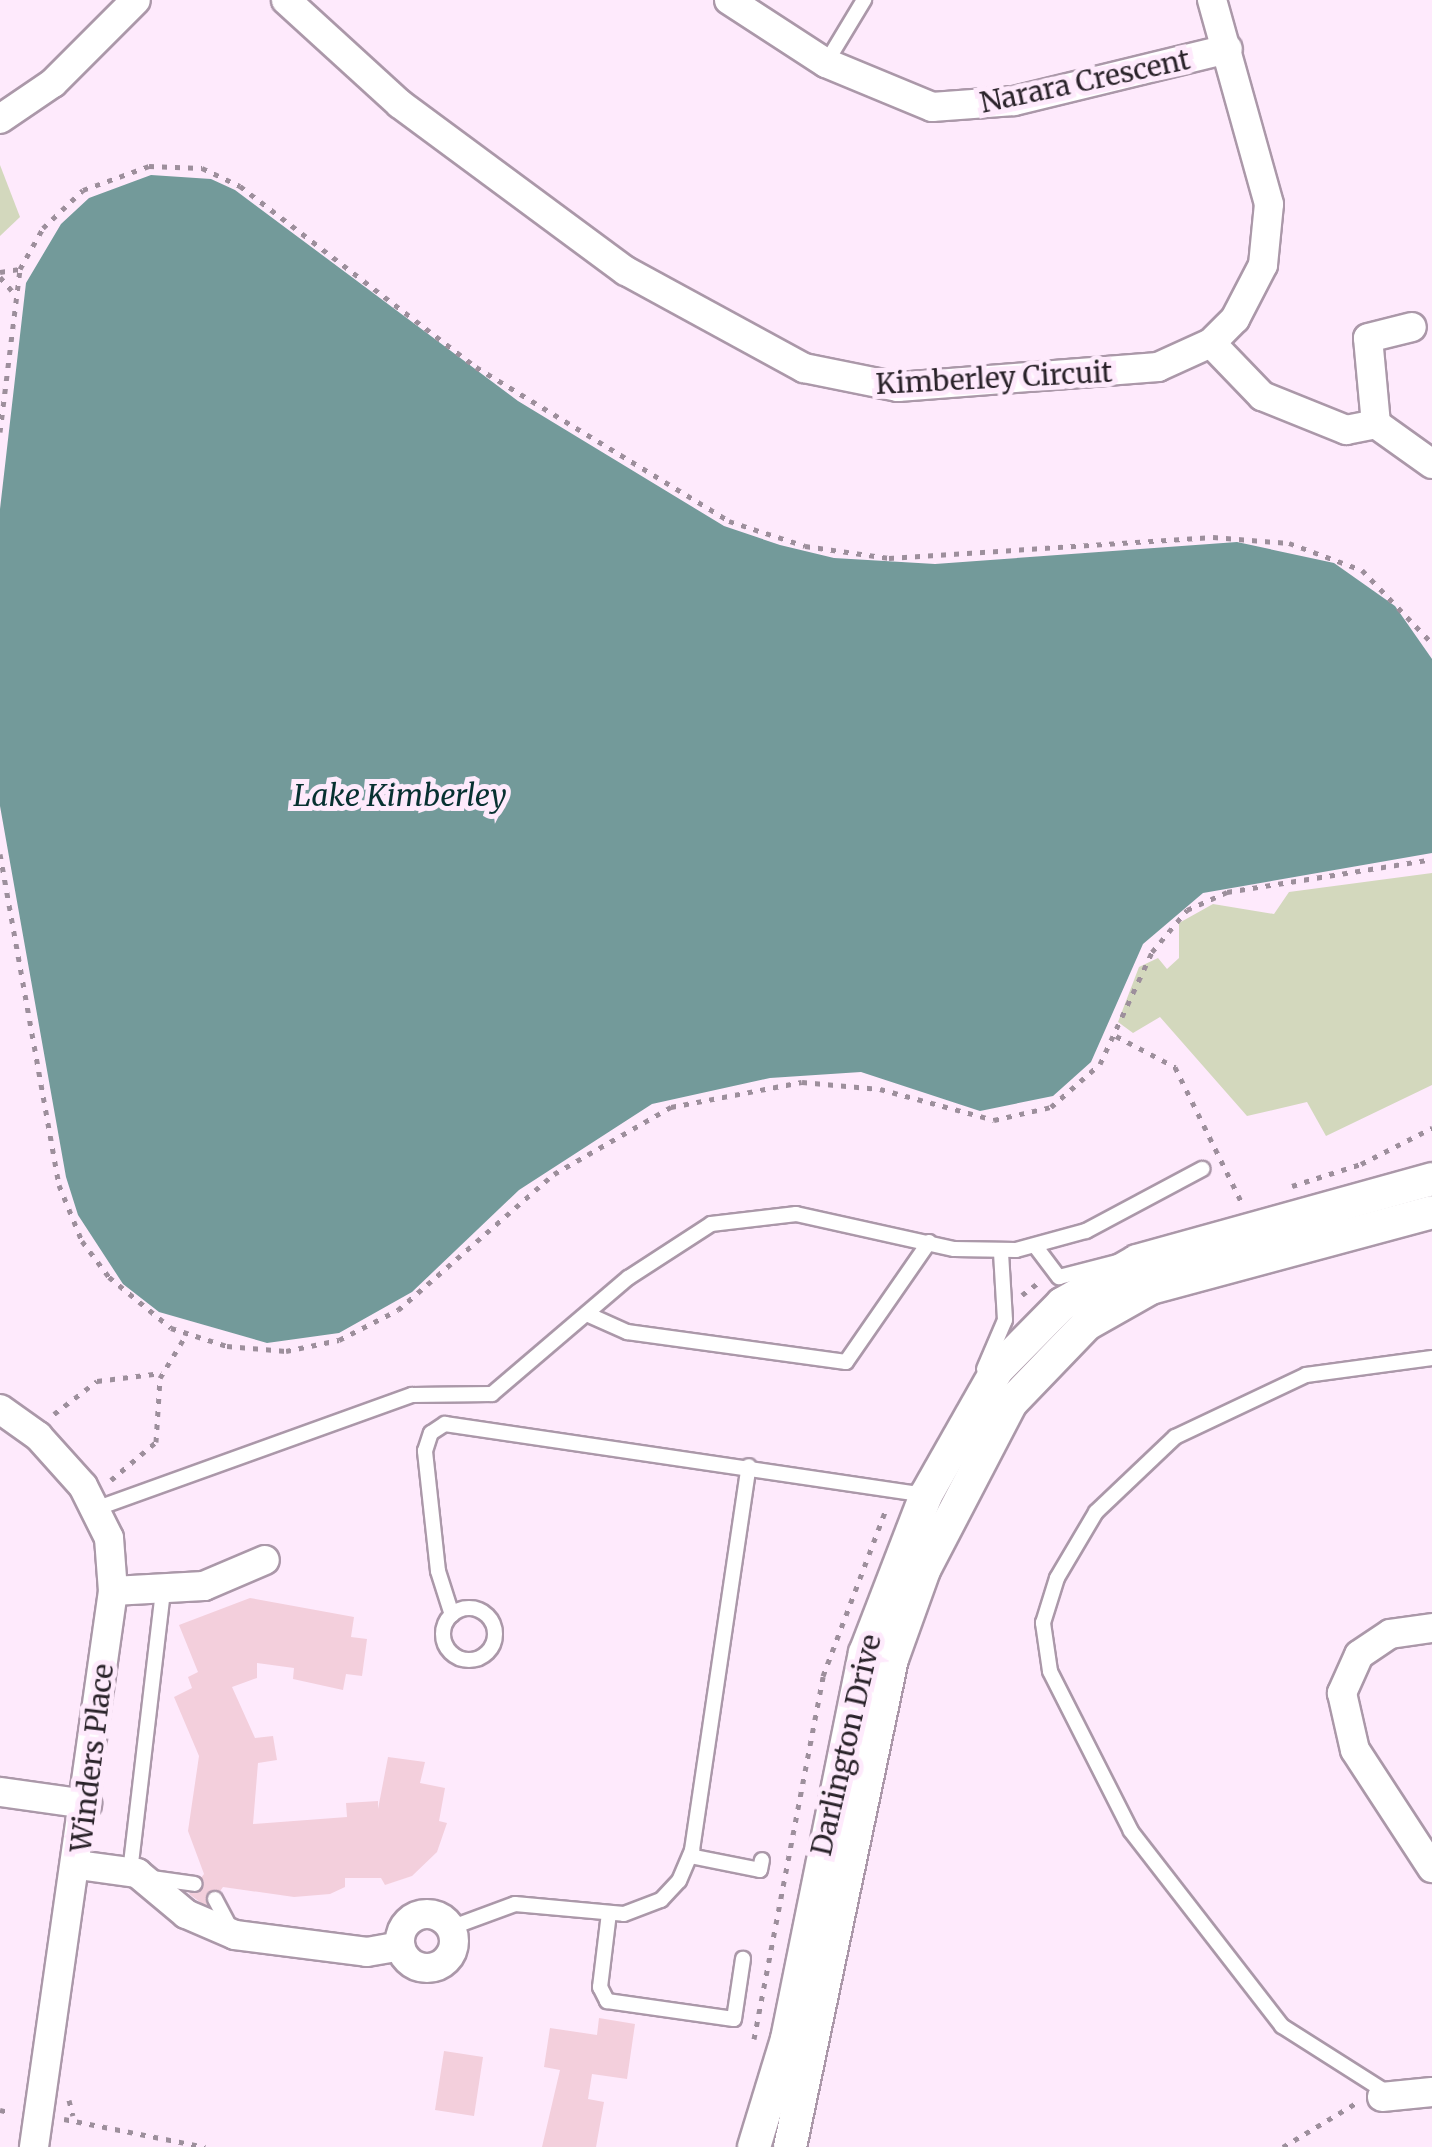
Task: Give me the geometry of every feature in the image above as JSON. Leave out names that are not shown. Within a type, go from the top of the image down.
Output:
[{"type":"street","points":[[0,118],[53,83],[136,0]]},
{"type":"street","name":"Kimberley Circuit","points":[[286,0],[400,104],[507,187],[626,271],[804,368],[898,388],[1158,367],[1210,342],[1252,294],[1268,235],[1269,204],[1212,0]]},
{"type":"street","name":"Narara Crescent","points":[[729,0],[826,63],[902,100],[962,108],[1228,49]]},
{"type":"street","points":[[1376,424],[1368,338],[1412,328]]},
{"type":"street","points":[[1210,342],[1242,381],[1303,417],[1346,430],[1376,424],[1432,464]]},
{"type":"street","name":"Darlington Drive","points":[[754,2147],[787,2040],[848,1709],[882,1598],[926,1495],[981,1394],[1044,1318],[1137,1261],[1432,1179]]},
{"type":"street","name":"Darlington Drive","points":[[790,2147],[892,1659],[924,1570],[1011,1403],[1087,1324],[1151,1288],[1432,1212]]},
{"type":"street","name":"Winders Place","points":[[0,1409],[38,1436],[95,1509],[109,1538],[113,1592],[87,1804],[34,2147]]},
{"type":"street","points":[[113,1592],[226,1580],[265,1560]]},
{"type":"street","points":[[1432,1628],[1390,1634],[1359,1655],[1342,1693],[1355,1750],[1432,1868]]},
{"type":"street","points":[[0,1792],[87,1804]]},
{"type":"street","points":[[78,1865],[134,1872],[186,1914],[235,1935],[367,1952],[400,1946]]},
{"type":"street","points":[[434,1916],[450,1928],[450,1953],[436,1966],[416,1966],[400,1946],[414,1917],[434,1916]]},
{"type":"street","points":[[1387,2097],[1432,2092]]},
{"type":"lane","points":[[826,63],[864,0]]},
{"type":"lane","points":[[95,1509],[412,1394],[492,1394],[672,1245],[736,1217],[808,1215],[928,1242],[1001,1252],[1036,1247],[1086,1230],[1202,1169]]},
{"type":"lane","points":[[590,1315],[627,1332],[846,1362],[928,1242]]},
{"type":"lane","points":[[1036,1247],[1059,1276],[1102,1260],[1137,1261]]},
{"type":"lane","points":[[981,1394],[1005,1320],[1001,1252]]},
{"type":"lane","points":[[1387,2097],[1314,2052],[1255,1996],[1122,1816],[1050,1670],[1042,1636],[1050,1596],[1086,1526],[1161,1447],[1285,1382],[1358,1364],[1432,1358]]},
{"type":"lane","points":[[452,1615],[438,1571],[426,1459],[435,1429],[459,1423],[926,1495]]},
{"type":"lane","points":[[450,1928],[515,1904],[609,1913],[661,1900],[690,1856],[748,1466]]},
{"type":"lane","points":[[163,1589],[134,1872],[195,1884]]},
{"type":"lane","points":[[690,1856],[760,1870],[762,1860]]},
{"type":"lane","points":[[215,1899],[235,1935]]},
{"type":"lane","points":[[609,1913],[600,1987],[608,2000],[734,2019],[743,1959]]},
{"type":"path","points":[[0,432],[13,294],[20,269],[43,228],[83,190],[149,166],[202,168],[240,186],[476,367],[730,521],[805,546],[888,558],[1214,538],[1289,543],[1362,570],[1432,643]]},
{"type":"path","points":[[13,294],[0,274],[20,269]]},
{"type":"path","points":[[0,854],[70,1218],[109,1277],[148,1315],[186,1334],[286,1351],[368,1328],[554,1174],[672,1107],[802,1082],[880,1089],[978,1118],[1012,1119],[1069,1095],[1115,1036],[1158,940],[1202,900],[1432,859]]},
{"type":"path","points":[[1115,1036],[1175,1066],[1243,1206]]},
{"type":"path","points":[[111,1480],[156,1442],[162,1372],[186,1334]]},
{"type":"path","points":[[54,1414],[97,1380],[162,1372]]},
{"type":"path","points":[[1283,2147],[1344,2108]]},
{"type":"path","points":[[0,2110],[12,2112]]},
{"type":"path","points":[[64,2119],[205,2147]]},
{"type":"shaded area","points":[[0,165],[20,217],[0,236]]},
{"type":"shaded area","points":[[1432,873],[1432,1085],[1326,1136],[1307,1102],[1247,1116],[1160,1017],[1133,1033],[1118,1022],[1139,967],[1158,958],[1167,969],[1179,958],[1179,923],[1213,904],[1274,914],[1289,892]]},
{"type":"water","name":"Lake Kimberley","points":[[151,175],[211,179],[235,190],[518,401],[724,526],[780,545],[834,558],[935,564],[1237,542],[1334,563],[1395,606],[1432,659],[1432,853],[1203,893],[1143,944],[1091,1062],[1053,1096],[980,1111],[861,1072],[770,1078],[652,1104],[519,1190],[412,1292],[339,1333],[267,1343],[159,1312],[123,1284],[78,1215],[66,1177],[0,806],[0,509],[26,283],[61,224],[89,198]]},
{"type":"building","points":[[250,1598],[354,1617],[351,1637],[367,1639],[362,1676],[346,1674],[343,1690],[293,1679],[294,1668],[257,1663],[257,1678],[232,1687],[255,1738],[273,1736],[277,1760],[258,1763],[253,1824],[347,1817],[346,1803],[378,1801],[378,1809],[388,1757],[425,1762],[420,1783],[445,1788],[439,1821],[447,1823],[437,1852],[412,1876],[385,1885],[381,1878],[345,1878],[345,1887],[330,1894],[294,1897],[223,1887],[208,1908],[189,1894],[204,1874],[188,1831],[199,1756],[174,1697],[192,1688],[188,1677],[198,1672],[179,1625]]},
{"type":"building","points":[[599,2018],[635,2024],[627,2079],[592,2074],[588,2099],[604,2102],[596,2147],[542,2147],[560,2070],[544,2067],[550,2028],[597,2035]]},
{"type":"building","points":[[444,2051],[483,2057],[474,2116],[435,2110]]}]
